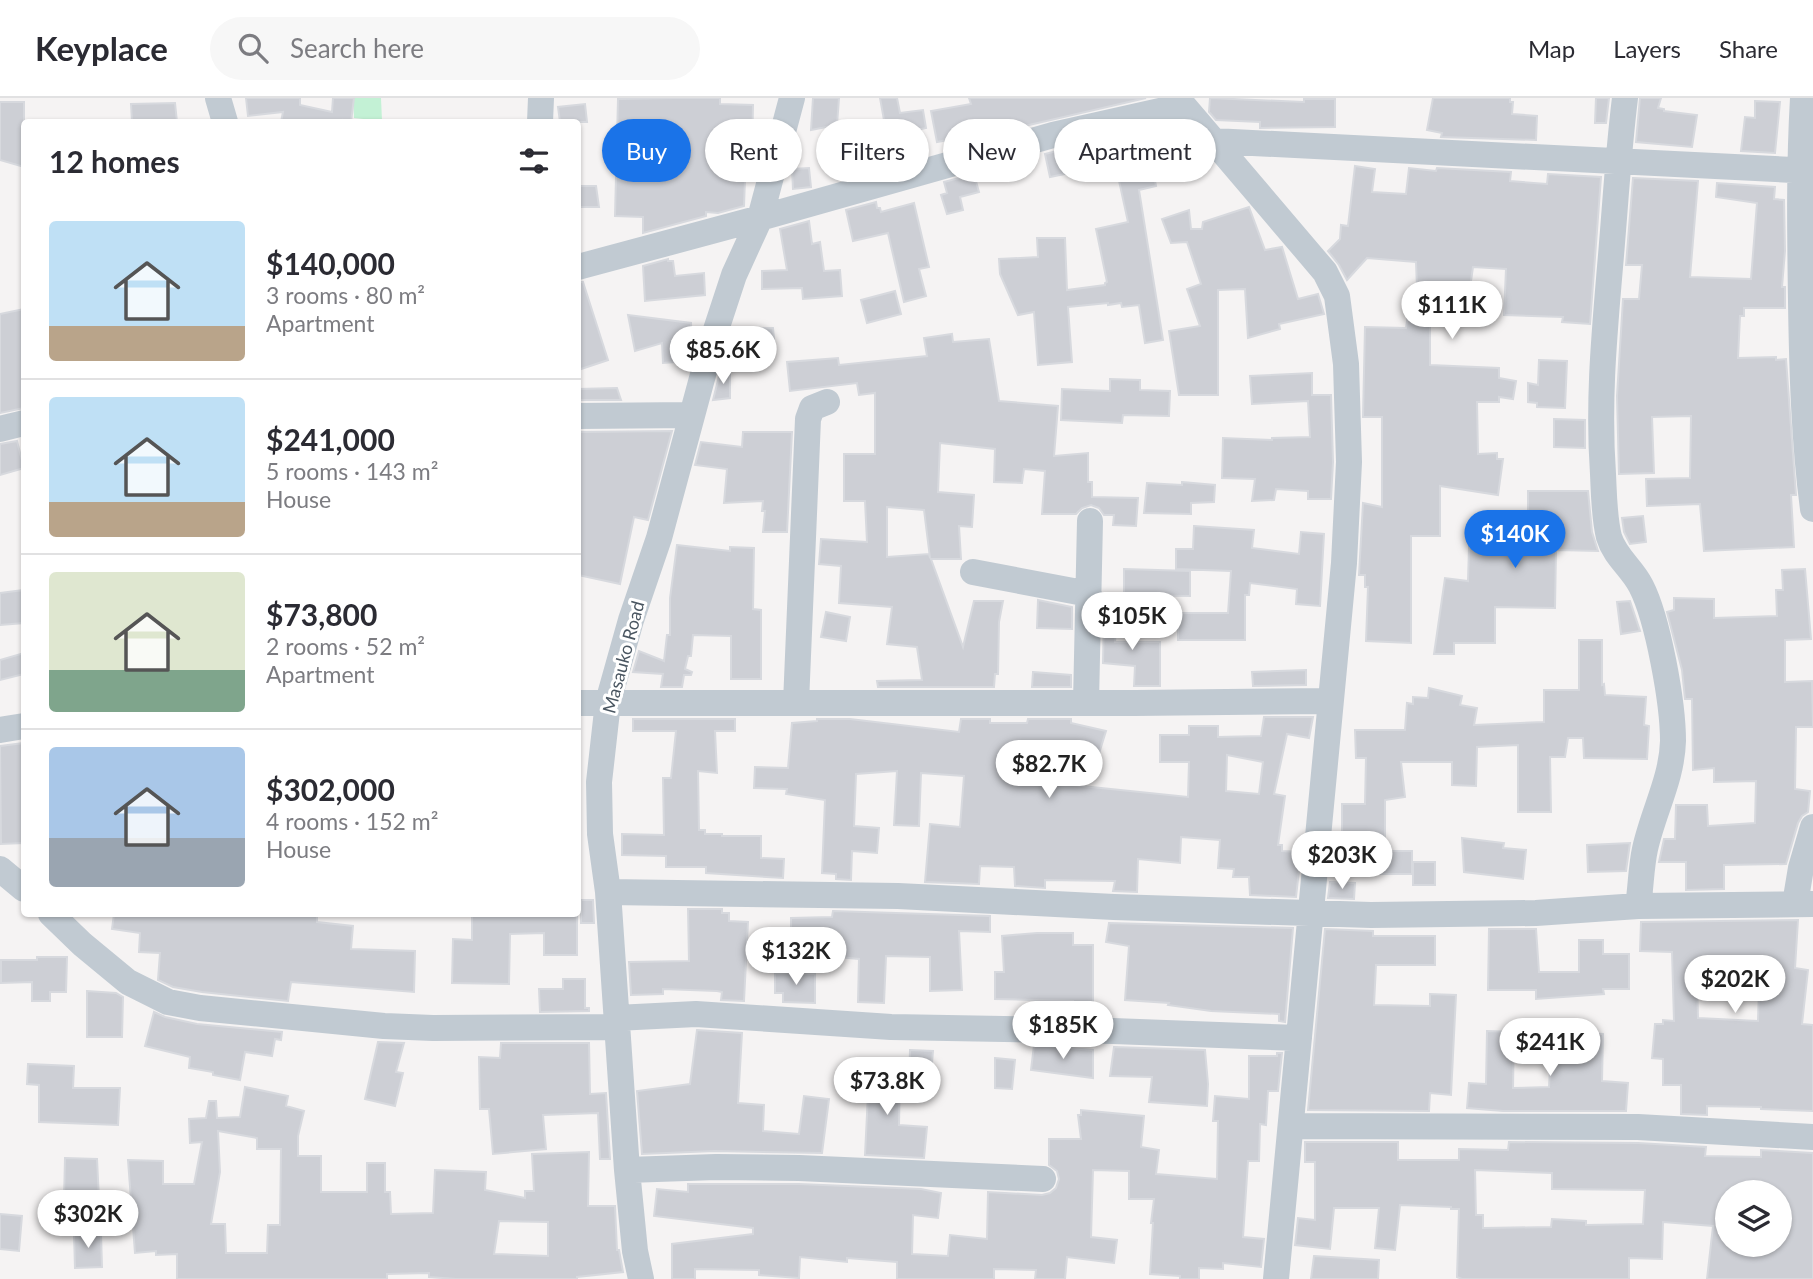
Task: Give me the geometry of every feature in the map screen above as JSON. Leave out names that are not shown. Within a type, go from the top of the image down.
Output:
[{"type":"street","points":[[218,98],[224,119]]},
{"type":"street","points":[[540,119],[541,98]]},
{"type":"street","name":"Masauko Road","points":[[641,1279],[635,1251],[627,1170],[608,892],[589,835],[599,782],[608,702],[631,620],[659,538],[734,275],[760,218],[792,98]]},
{"type":"street","points":[[1625,98],[1617,160],[1602,343],[1600,410],[1605,510],[1609,537],[1618,556],[1642,587],[1651,615],[1669,700],[1673,741],[1668,778],[1645,848],[1638,906]]},
{"type":"street","points":[[1803,98],[1806,170],[1802,348],[1813,509]]},
{"type":"street","points":[[581,266],[1180,102],[1194,119]]},
{"type":"street","points":[[1216,141],[1806,170]]},
{"type":"street","points":[[1216,145],[1325,272],[1337,296],[1346,364],[1349,462],[1344,563],[1276,1279]]},
{"type":"street","points":[[796,703],[808,419],[812,408],[827,402]]},
{"type":"street","points":[[581,416],[692,415]]},
{"type":"street","points":[[0,429],[21,424]]},
{"type":"street","points":[[1086,702],[1090,521]]},
{"type":"street","points":[[973,572],[1089,594]]},
{"type":"street","points":[[581,703],[1330,701]]},
{"type":"street","points":[[0,730],[21,726]]},
{"type":"street","points":[[608,892],[898,896],[1114,907],[1371,915],[1536,913],[1638,906],[1804,904],[1801,869],[1813,827]]},
{"type":"street","points":[[0,866],[21,863]]},
{"type":"street","points":[[0,866],[21,886]]},
{"type":"street","points":[[54,917],[128,982],[167,1002],[200,1008],[384,1026],[433,1028],[617,1022],[696,1014],[891,1027],[1298,1038]]},
{"type":"street","points":[[1291,1126],[1637,1127],[1813,1137]]},
{"type":"street","points":[[627,1170],[785,1168],[1043,1179]]},
{"type":"green space","points":[[353,98],[381,98],[382,119],[354,118]]},
{"type":"building","points":[[246,98],[300,98],[300,105],[332,112],[333,98],[354,98],[351,119],[282,119],[283,112],[248,116]]},
{"type":"building","points":[[720,98],[720,104],[753,105],[753,119],[705,119],[705,182],[745,182],[744,206],[718,213],[706,212],[706,216],[643,233],[643,217],[615,216],[616,182],[691,182],[691,119],[617,119],[618,99]]},
{"type":"building","points":[[813,98],[839,98],[837,119],[816,119],[816,129],[811,130]]},
{"type":"building","points":[[880,98],[897,98],[900,113],[923,110],[924,119],[884,119]]},
{"type":"building","points":[[969,98],[1146,98],[1040,122],[1040,119],[943,119],[943,141],[937,142],[931,111],[971,104]]},
{"type":"building","points":[[1210,98],[1304,102],[1304,99],[1335,99],[1335,127],[1260,128],[1260,122],[1216,120],[1209,112]]},
{"type":"building","points":[[1433,98],[1510,98],[1510,102],[1513,102],[1512,114],[1537,116],[1536,140],[1441,137],[1442,133],[1427,130]]},
{"type":"building","points":[[1596,98],[1609,98],[1606,123],[1595,123]]},
{"type":"building","points":[[1640,98],[1661,98],[1658,108],[1664,111],[1697,115],[1692,147],[1636,142]]},
{"type":"building","points":[[1755,101],[1780,102],[1775,153],[1741,151],[1745,117],[1755,118]]},
{"type":"building","points":[[0,102],[24,102],[24,119],[21,119],[21,166],[0,160]]},
{"type":"building","points":[[175,103],[177,119],[132,119],[131,104]]},
{"type":"building","points":[[585,104],[587,122],[581,122],[581,119],[560,119],[558,107]]},
{"type":"building","points":[[1054,152],[1054,176],[1050,177],[1045,154]]},
{"type":"building","points":[[1355,166],[1375,169],[1372,192],[1406,194],[1409,168],[1511,172],[1510,181],[1547,184],[1548,174],[1601,177],[1590,324],[1562,322],[1563,317],[1504,315],[1506,269],[1473,267],[1468,302],[1433,297],[1430,365],[1499,368],[1499,378],[1516,381],[1513,399],[1499,397],[1499,402],[1477,402],[1478,454],[1497,453],[1497,459],[1503,459],[1498,495],[1440,486],[1440,536],[1411,536],[1411,643],[1366,641],[1368,587],[1365,587],[1365,575],[1359,575],[1363,503],[1382,507],[1382,417],[1363,417],[1365,327],[1406,328],[1408,314],[1418,315],[1416,262],[1367,258],[1347,280],[1328,251],[1340,239],[1341,225],[1348,226]]},
{"type":"building","points":[[802,168],[809,168],[811,187],[793,189],[793,182],[802,182]]},
{"type":"building","points":[[1633,178],[1698,181],[1690,277],[1751,279],[1757,203],[1716,197],[1717,183],[1775,187],[1774,199],[1784,200],[1785,251],[1782,287],[1785,287],[1785,308],[1744,308],[1744,316],[1740,316],[1738,358],[1786,359],[1796,495],[1791,495],[1794,547],[1704,551],[1700,504],[1647,506],[1646,479],[1690,478],[1691,416],[1652,417],[1654,473],[1619,474],[1617,396],[1623,299],[1639,299],[1642,265],[1626,265]]},
{"type":"building","points":[[944,182],[976,182],[979,192],[960,197],[963,210],[947,214],[941,195],[947,193]]},
{"type":"building","points":[[1119,182],[1155,182],[1156,186],[1139,190],[1163,340],[1145,343],[1139,305],[1122,307],[1121,303],[1108,303],[1068,307],[1072,362],[1038,365],[1034,312],[1018,315],[1000,274],[999,259],[1038,257],[1037,238],[1065,238],[1067,290],[1105,285],[1107,282],[1096,229],[1128,222]]},
{"type":"building","points":[[581,186],[596,186],[599,207],[581,207]]},
{"type":"building","points":[[876,202],[881,212],[914,203],[929,267],[919,269],[926,296],[904,302],[888,233],[853,241],[846,210]]},
{"type":"building","points":[[1249,207],[1265,250],[1282,247],[1298,299],[1318,294],[1324,314],[1279,324],[1280,329],[1248,338],[1245,289],[1218,290],[1218,395],[1179,395],[1169,331],[1200,326],[1187,289],[1201,284],[1187,242],[1171,243],[1162,219],[1189,210],[1191,229],[1202,229],[1203,222]]},
{"type":"building","points":[[809,221],[812,244],[820,242],[824,271],[840,270],[842,296],[803,299],[802,288],[762,289],[762,271],[787,270],[780,229]]},
{"type":"building","points":[[668,259],[673,261],[675,276],[704,273],[705,295],[645,301],[643,266]]},
{"type":"building","points":[[581,282],[583,282],[608,360],[581,369]]},
{"type":"building","points":[[895,291],[901,314],[867,323],[861,300]]},
{"type":"building","points":[[21,310],[21,409],[0,413],[0,314]]},
{"type":"building","points":[[628,315],[691,323],[693,350],[690,361],[663,363],[662,343],[635,351]]},
{"type":"building","points":[[773,328],[775,349],[731,353],[734,329]]},
{"type":"building","points":[[952,334],[953,342],[989,339],[999,401],[1058,406],[1054,456],[1088,453],[1088,482],[1092,482],[1092,497],[1138,498],[1136,526],[1113,525],[1114,515],[1104,515],[1099,508],[1091,505],[1076,514],[1042,514],[1045,471],[1024,469],[1022,483],[994,482],[995,449],[940,443],[938,492],[974,495],[972,527],[959,526],[961,559],[931,559],[963,647],[974,601],[1003,601],[999,622],[998,674],[995,674],[994,687],[878,687],[877,681],[922,680],[917,647],[887,644],[892,607],[839,603],[841,566],[819,564],[821,539],[867,542],[865,501],[844,501],[844,454],[875,454],[875,393],[859,395],[857,383],[790,391],[787,362],[838,358],[839,365],[927,356],[924,338]],"holes":[[[887,507],[924,510],[930,558],[929,554],[887,557]]]},
{"type":"building","points":[[1539,360],[1567,361],[1565,408],[1537,407],[1537,403],[1528,402],[1528,383],[1538,385]]},
{"type":"building","points":[[730,370],[730,398],[713,400],[720,372]]},
{"type":"building","points":[[1312,373],[1312,395],[1331,395],[1331,499],[1308,499],[1308,491],[1276,489],[1274,500],[1252,501],[1255,479],[1222,478],[1223,438],[1272,440],[1310,437],[1308,401],[1252,404],[1250,376]]},
{"type":"building","points":[[1110,379],[1140,380],[1140,390],[1170,391],[1169,416],[1123,415],[1122,423],[1061,420],[1062,389],[1110,391]]},
{"type":"building","points":[[617,388],[621,400],[581,400],[581,389]]},
{"type":"building","points":[[1554,419],[1585,420],[1585,448],[1554,447]]},
{"type":"building","points":[[672,431],[648,520],[634,517],[620,584],[581,576],[581,432]]},
{"type":"building","points":[[743,432],[792,432],[787,532],[763,532],[763,501],[724,503],[727,469],[695,465],[701,442],[742,447]]},
{"type":"building","points":[[17,441],[21,469],[0,475],[0,444]]},
{"type":"building","points":[[1182,482],[1215,485],[1214,502],[1191,503],[1191,514],[1144,513],[1147,483],[1182,485]]},
{"type":"building","points":[[1528,491],[1588,491],[1592,532],[1598,551],[1556,550],[1555,608],[1495,607],[1495,643],[1454,643],[1454,654],[1434,654],[1445,578],[1468,581],[1469,547],[1487,548],[1487,540],[1528,540]]},
{"type":"building","points":[[1643,516],[1646,542],[1630,544],[1624,532],[1622,518]]},
{"type":"building","points":[[1194,526],[1254,530],[1252,548],[1299,554],[1301,532],[1324,534],[1320,606],[1296,604],[1297,589],[1250,583],[1249,595],[1245,595],[1245,640],[1178,640],[1178,613],[1228,613],[1231,571],[1176,569],[1176,549],[1193,549]]},
{"type":"building","points":[[677,545],[730,551],[730,547],[754,548],[753,609],[761,610],[761,679],[731,679],[731,636],[693,635],[691,656],[688,656],[685,669],[692,672],[691,675],[684,675],[682,687],[661,687],[663,674],[633,672],[639,651],[664,661],[667,635],[670,635],[670,598]]},
{"type":"building","points":[[1124,569],[1190,571],[1190,596],[1124,595]]},
{"type":"building","points":[[1805,569],[1811,639],[1785,640],[1785,682],[1812,681],[1813,727],[1796,727],[1795,789],[1810,791],[1808,812],[1798,823],[1786,864],[1724,865],[1724,889],[1686,890],[1686,862],[1659,862],[1664,839],[1675,839],[1676,805],[1707,805],[1708,826],[1755,823],[1756,781],[1714,782],[1714,768],[1693,770],[1692,699],[1685,699],[1682,670],[1667,612],[1674,610],[1674,598],[1714,599],[1714,618],[1777,616],[1776,590],[1783,590],[1782,570]]},
{"type":"building","points":[[21,590],[21,623],[0,625],[0,593]]},
{"type":"building","points":[[1038,600],[1072,607],[1072,629],[1037,628]]},
{"type":"building","points":[[1630,601],[1640,631],[1621,634],[1617,602]]},
{"type":"building","points":[[826,612],[850,617],[846,641],[821,637]]},
{"type":"building","points":[[1104,615],[1134,618],[1133,632],[1116,631],[1115,642],[1160,642],[1160,686],[1134,686],[1135,666],[1103,663]]},
{"type":"building","points":[[1579,640],[1602,640],[1602,685],[1604,684],[1605,695],[1646,697],[1644,725],[1649,726],[1647,759],[1584,758],[1583,738],[1568,738],[1565,757],[1550,757],[1551,812],[1518,812],[1518,745],[1477,747],[1476,786],[1452,785],[1452,762],[1401,762],[1405,797],[1385,800],[1385,851],[1412,851],[1412,874],[1342,874],[1342,804],[1365,804],[1366,758],[1356,758],[1355,730],[1405,730],[1407,703],[1413,704],[1413,697],[1428,698],[1429,688],[1462,696],[1460,705],[1477,708],[1474,725],[1544,722],[1544,690],[1579,690]]},
{"type":"building","points":[[21,654],[21,675],[0,680],[0,660]]},
{"type":"building","points":[[1306,670],[1306,685],[1253,686],[1252,672]]},
{"type":"building","points":[[1033,672],[1071,675],[1071,687],[1032,687]]},
{"type":"building","points":[[1264,717],[1313,717],[1309,738],[1287,734],[1274,794],[1285,796],[1278,845],[1282,845],[1282,851],[1301,852],[1296,897],[1250,895],[1249,877],[1233,877],[1234,869],[1218,868],[1220,840],[1181,837],[1180,863],[1138,859],[1137,892],[1113,891],[1115,881],[1045,880],[1045,888],[1015,886],[1014,867],[980,866],[979,884],[925,882],[930,824],[960,827],[964,776],[921,773],[919,826],[894,825],[897,771],[856,774],[854,826],[879,828],[877,853],[852,851],[851,880],[836,879],[836,874],[822,873],[825,800],[786,794],[787,789],[754,788],[755,767],[788,768],[792,723],[817,719],[850,719],[959,732],[961,719],[990,719],[990,723],[1027,723],[1028,719],[1071,719],[1071,723],[1106,731],[1097,760],[1054,758],[1053,783],[1188,797],[1189,762],[1160,762],[1160,735],[1189,735],[1189,726],[1218,726],[1218,737],[1261,736]],"holes":[[[1227,755],[1263,762],[1259,794],[1226,791]]]},
{"type":"building","points":[[633,719],[735,719],[735,731],[715,731],[717,773],[698,771],[699,830],[705,830],[705,834],[722,836],[761,836],[761,858],[784,859],[783,878],[706,873],[706,867],[666,867],[666,856],[622,855],[622,834],[664,835],[663,778],[671,778],[676,731],[633,731]]},
{"type":"building","points":[[21,743],[21,843],[1,844],[0,746]]},
{"type":"building","points":[[1462,838],[1504,843],[1503,848],[1526,850],[1523,879],[1464,872]]},
{"type":"building","points":[[1630,843],[1626,871],[1588,872],[1587,845]]},
{"type":"building","points":[[1413,862],[1435,862],[1435,885],[1413,885]]},
{"type":"building","points":[[1330,882],[1355,883],[1354,899],[1328,898]]},
{"type":"building","points":[[581,900],[593,900],[594,923],[581,923]]},
{"type":"building","points":[[688,909],[722,909],[722,913],[729,913],[729,921],[748,922],[744,1001],[721,1000],[722,992],[717,991],[663,989],[663,994],[631,995],[629,962],[689,961]]},
{"type":"building","points":[[833,911],[990,916],[990,932],[959,931],[962,990],[930,991],[930,957],[886,956],[884,1003],[858,1002],[859,959],[827,956],[828,938],[791,939],[791,918],[832,917]]},
{"type":"building","points":[[114,917],[317,917],[317,922],[353,926],[351,949],[415,951],[414,992],[291,982],[288,1001],[173,987],[158,980],[160,953],[139,952],[140,933],[112,929]]},
{"type":"building","points":[[472,917],[577,917],[577,955],[544,955],[544,933],[510,934],[509,984],[452,983],[453,939],[472,940]]},
{"type":"building","points":[[1798,920],[1795,968],[1808,970],[1802,1024],[1813,1025],[1813,1111],[1707,1106],[1707,1115],[1681,1114],[1681,1085],[1663,1085],[1663,1059],[1652,1058],[1655,1024],[1663,1024],[1663,1020],[1674,1021],[1672,952],[1640,951],[1641,922]],"holes":[[[1697,980],[1759,988],[1758,1021],[1698,1018]]]},
{"type":"building","points":[[1109,923],[1293,928],[1285,1022],[1279,1021],[1279,1014],[1211,1011],[1168,1005],[1169,1003],[1125,1000],[1129,946],[1106,942]]},
{"type":"building","points":[[1325,929],[1373,931],[1373,936],[1435,936],[1435,965],[1376,965],[1374,1005],[1430,1006],[1430,994],[1456,995],[1451,1095],[1430,1093],[1429,1111],[1308,1110]]},
{"type":"building","points":[[1489,929],[1536,929],[1539,972],[1579,972],[1579,940],[1603,940],[1603,954],[1629,954],[1629,989],[1603,989],[1604,994],[1536,999],[1536,990],[1488,990]]},
{"type":"building","points":[[1073,933],[1073,945],[1093,945],[1093,1009],[1073,1009],[1073,1001],[995,999],[995,972],[1004,972],[1002,936]]},
{"type":"building","points":[[37,957],[67,957],[66,992],[50,992],[50,1001],[32,1001],[32,982],[1,983],[1,960],[37,960]]},
{"type":"building","points":[[775,973],[815,974],[815,1003],[783,1002],[783,993],[775,993]]},
{"type":"building","points":[[563,979],[585,979],[585,1008],[589,1008],[589,1011],[540,1012],[539,989],[563,989]]},
{"type":"building","points":[[87,991],[116,993],[123,997],[122,1037],[87,1037]]},
{"type":"building","points":[[154,1012],[197,1024],[282,1032],[281,1040],[275,1039],[272,1056],[245,1052],[240,1080],[213,1075],[213,1072],[189,1068],[190,1057],[145,1046]]},
{"type":"building","points":[[697,1030],[742,1033],[738,1103],[764,1105],[763,1131],[799,1134],[804,1096],[829,1099],[822,1153],[715,1151],[642,1154],[637,1091],[690,1084]]},
{"type":"building","points":[[1487,1031],[1514,1032],[1513,1088],[1549,1087],[1552,1031],[1603,1034],[1602,1081],[1628,1083],[1626,1111],[1503,1111],[1467,1108],[1469,1083],[1486,1084]]},
{"type":"building","points":[[378,1042],[404,1043],[396,1072],[403,1073],[395,1106],[365,1099]]},
{"type":"building","points":[[501,1043],[589,1043],[590,1094],[606,1093],[610,1159],[600,1159],[598,1113],[543,1115],[546,1149],[493,1154],[489,1109],[480,1109],[479,1057],[500,1058]]},
{"type":"building","points":[[1034,1045],[1093,1050],[1093,1078],[1031,1070]]},
{"type":"building","points":[[1114,1047],[1205,1050],[1207,1106],[1149,1102],[1152,1077],[1110,1076]]},
{"type":"building","points":[[910,1050],[933,1051],[930,1087],[909,1087]]},
{"type":"building","points":[[1277,1053],[1282,1053],[1278,1091],[1268,1091],[1266,1125],[1260,1124],[1259,1161],[1248,1161],[1243,1237],[1264,1239],[1261,1267],[1223,1263],[1223,1269],[1199,1268],[1199,1279],[1150,1274],[1154,1199],[1129,1199],[1129,1171],[1093,1170],[1091,1237],[1117,1240],[1114,1263],[1067,1257],[1065,1279],[1035,1279],[1036,1270],[994,1269],[994,1279],[897,1279],[897,1262],[847,1258],[847,1262],[800,1257],[799,1278],[759,1275],[759,1270],[695,1269],[695,1279],[672,1279],[672,1244],[753,1234],[753,1228],[654,1216],[657,1189],[688,1192],[688,1184],[799,1184],[921,1189],[941,1193],[938,1218],[913,1215],[912,1254],[948,1256],[950,1235],[987,1239],[988,1192],[1042,1195],[1056,1188],[1059,1179],[1057,1171],[1049,1165],[1049,1139],[1081,1139],[1078,1115],[1081,1115],[1081,1110],[1144,1116],[1141,1147],[1159,1150],[1156,1174],[1217,1179],[1218,1121],[1213,1121],[1215,1096],[1249,1099],[1249,1056],[1277,1056]]},
{"type":"building","points":[[995,1058],[1015,1060],[1012,1089],[995,1088]]},
{"type":"building","points":[[28,1064],[74,1066],[73,1088],[120,1088],[118,1125],[39,1122],[39,1085],[27,1084]]},
{"type":"building","points":[[848,1073],[900,1073],[899,1125],[927,1127],[924,1158],[865,1155],[868,1094],[848,1094]]},
{"type":"building","points":[[245,1087],[288,1096],[286,1106],[304,1111],[298,1136],[298,1156],[321,1156],[321,1192],[367,1192],[367,1163],[385,1163],[385,1192],[390,1192],[391,1214],[433,1213],[435,1170],[486,1172],[485,1190],[525,1198],[525,1191],[534,1191],[532,1154],[589,1152],[588,1206],[615,1206],[617,1250],[623,1272],[577,1279],[456,1279],[429,1277],[429,1273],[387,1274],[387,1279],[177,1279],[177,1254],[156,1255],[156,1251],[135,1253],[128,1160],[163,1161],[163,1184],[194,1184],[202,1142],[190,1143],[189,1119],[206,1118],[209,1101],[216,1101],[217,1118],[240,1117]],"holes":[[[218,1131],[257,1138],[257,1149],[281,1149],[280,1225],[268,1225],[267,1253],[226,1253],[225,1224],[211,1224],[220,1172]],[[499,1221],[548,1222],[548,1256],[494,1254]]]},
{"type":"building","points":[[1305,1142],[1398,1142],[1398,1160],[1459,1160],[1459,1149],[1508,1150],[1509,1142],[1638,1143],[1706,1147],[1705,1156],[1761,1157],[1761,1150],[1813,1153],[1813,1279],[1707,1279],[1713,1226],[1663,1222],[1662,1259],[1629,1258],[1629,1279],[1462,1279],[1457,1277],[1459,1209],[1451,1207],[1400,1205],[1395,1250],[1375,1248],[1379,1208],[1334,1208],[1330,1249],[1295,1245],[1298,1218],[1315,1220],[1315,1162],[1305,1162]],"holes":[[[1475,1170],[1552,1173],[1552,1189],[1645,1190],[1643,1224],[1586,1225],[1586,1221],[1552,1219],[1551,1227],[1483,1228],[1483,1215],[1476,1215]]]},
{"type":"building","points":[[65,1158],[97,1159],[99,1200],[64,1199]]},
{"type":"building","points":[[0,1214],[22,1216],[19,1251],[0,1249]]},
{"type":"building","points":[[101,1233],[102,1267],[75,1268],[74,1234]]},
{"type":"building","points":[[1314,1256],[1379,1260],[1378,1279],[1311,1279]]}]
